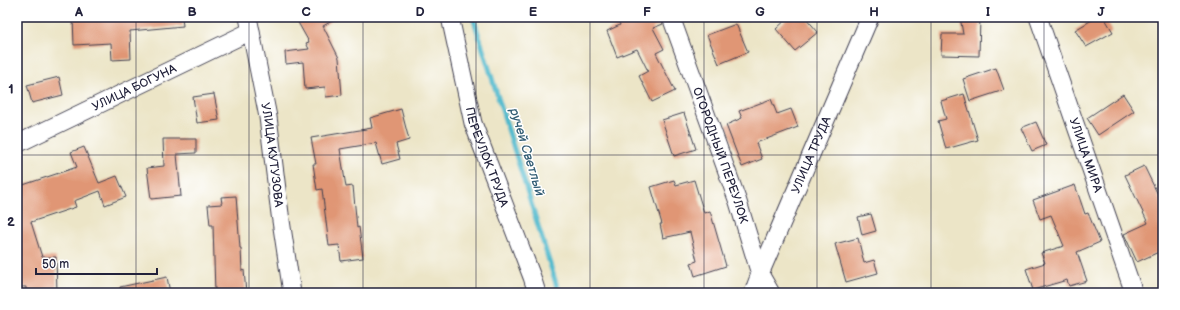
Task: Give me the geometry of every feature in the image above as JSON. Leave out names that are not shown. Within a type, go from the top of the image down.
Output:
[{"type":"street","name":"ПЕРЕУЛОК ТРУДА","points":[[450,17],[473,123],[537,293]]},
{"type":"street","name":"ОГОРОДНЫЙ ПЕРЕУЛОК","points":[[671,17],[738,202],[760,274],[771,293]]},
{"type":"street","name":"УЛИЦА ТРУДА","points":[[753,293],[870,17]]},
{"type":"street","name":"УЛИЦА МИРА","points":[[1038,17],[1134,293]]},
{"type":"street","name":"УЛИЦА БОГУНА","points":[[17,144],[250,24]]},
{"type":"street","name":"УЛИЦА КУТУЗОВА","points":[[250,24],[268,117],[280,214],[292,293]]},
{"type":"building","points":[[73,17],[182,17],[183,26],[130,31],[131,59],[112,60],[111,43],[74,45]]},
{"type":"building","points":[[295,17],[339,17],[323,26],[339,58],[342,95],[326,97],[325,87],[305,89],[303,62],[286,64],[285,52],[309,49],[306,43],[309,42]]},
{"type":"building","points":[[617,17],[661,17],[663,24],[653,28],[664,49],[656,53],[675,91],[652,102],[639,76],[648,71],[637,49],[617,57],[607,31],[620,25]]},
{"type":"building","points":[[789,17],[805,17],[818,32],[795,51],[776,29]]},
{"type":"building","points":[[960,17],[980,17],[979,56],[941,55],[942,34],[963,34]]},
{"type":"building","points":[[1097,17],[1104,17],[1113,32],[1086,47],[1075,30]]},
{"type":"building","points":[[736,24],[748,52],[719,64],[707,35]]},
{"type":"building","points":[[996,68],[1004,90],[970,101],[963,79]]},
{"type":"building","points":[[59,77],[63,95],[32,103],[27,85]]},
{"type":"building","points":[[214,94],[219,120],[197,123],[193,97]]},
{"type":"building","points":[[964,94],[978,140],[946,149],[938,121],[946,119],[941,101]]},
{"type":"building","points":[[1123,94],[1134,111],[1098,135],[1087,118]]},
{"type":"building","points":[[771,99],[777,114],[791,109],[798,127],[756,143],[762,159],[742,167],[726,125],[742,118],[739,111]]},
{"type":"building","points":[[401,109],[409,140],[396,144],[400,159],[382,164],[376,143],[340,149],[346,187],[353,186],[357,228],[359,227],[363,258],[341,261],[339,245],[329,246],[322,189],[317,190],[313,164],[316,164],[311,138],[372,128],[370,118]]},
{"type":"building","points":[[684,113],[696,149],[674,156],[662,120]]},
{"type":"building","points":[[1036,122],[1046,145],[1032,151],[1021,128]]},
{"type":"building","points":[[163,139],[196,139],[196,153],[177,154],[181,196],[151,199],[147,168],[164,166]]},
{"type":"building","points":[[84,147],[99,183],[117,176],[126,197],[105,205],[100,191],[74,201],[76,207],[31,222],[42,257],[56,257],[57,293],[26,293],[26,287],[17,287],[17,187],[77,167],[71,152]]},
{"type":"building","points":[[1144,166],[1163,205],[1163,250],[1137,262],[1124,234],[1148,223],[1125,175]]},
{"type":"building","points":[[674,180],[676,185],[694,180],[704,213],[710,211],[726,266],[695,276],[691,263],[697,261],[690,232],[663,238],[660,224],[662,224],[651,187]]},
{"type":"building","points":[[1075,185],[1085,214],[1088,213],[1100,242],[1077,252],[1087,281],[1069,286],[1067,280],[1033,290],[1026,269],[1045,263],[1041,253],[1064,246],[1051,215],[1040,219],[1033,200]]},
{"type":"building","points":[[236,196],[242,271],[244,270],[246,293],[215,293],[213,225],[210,225],[208,205],[222,204],[221,197]]},
{"type":"building","points":[[871,214],[876,231],[862,235],[858,217]]},
{"type":"building","points":[[858,238],[864,263],[874,260],[878,273],[846,282],[835,244]]},
{"type":"building","points":[[167,277],[170,293],[121,293],[120,287]]},
{"type":"waterway","name":"ручей Светлый","points":[[473,17],[559,293]]}]
